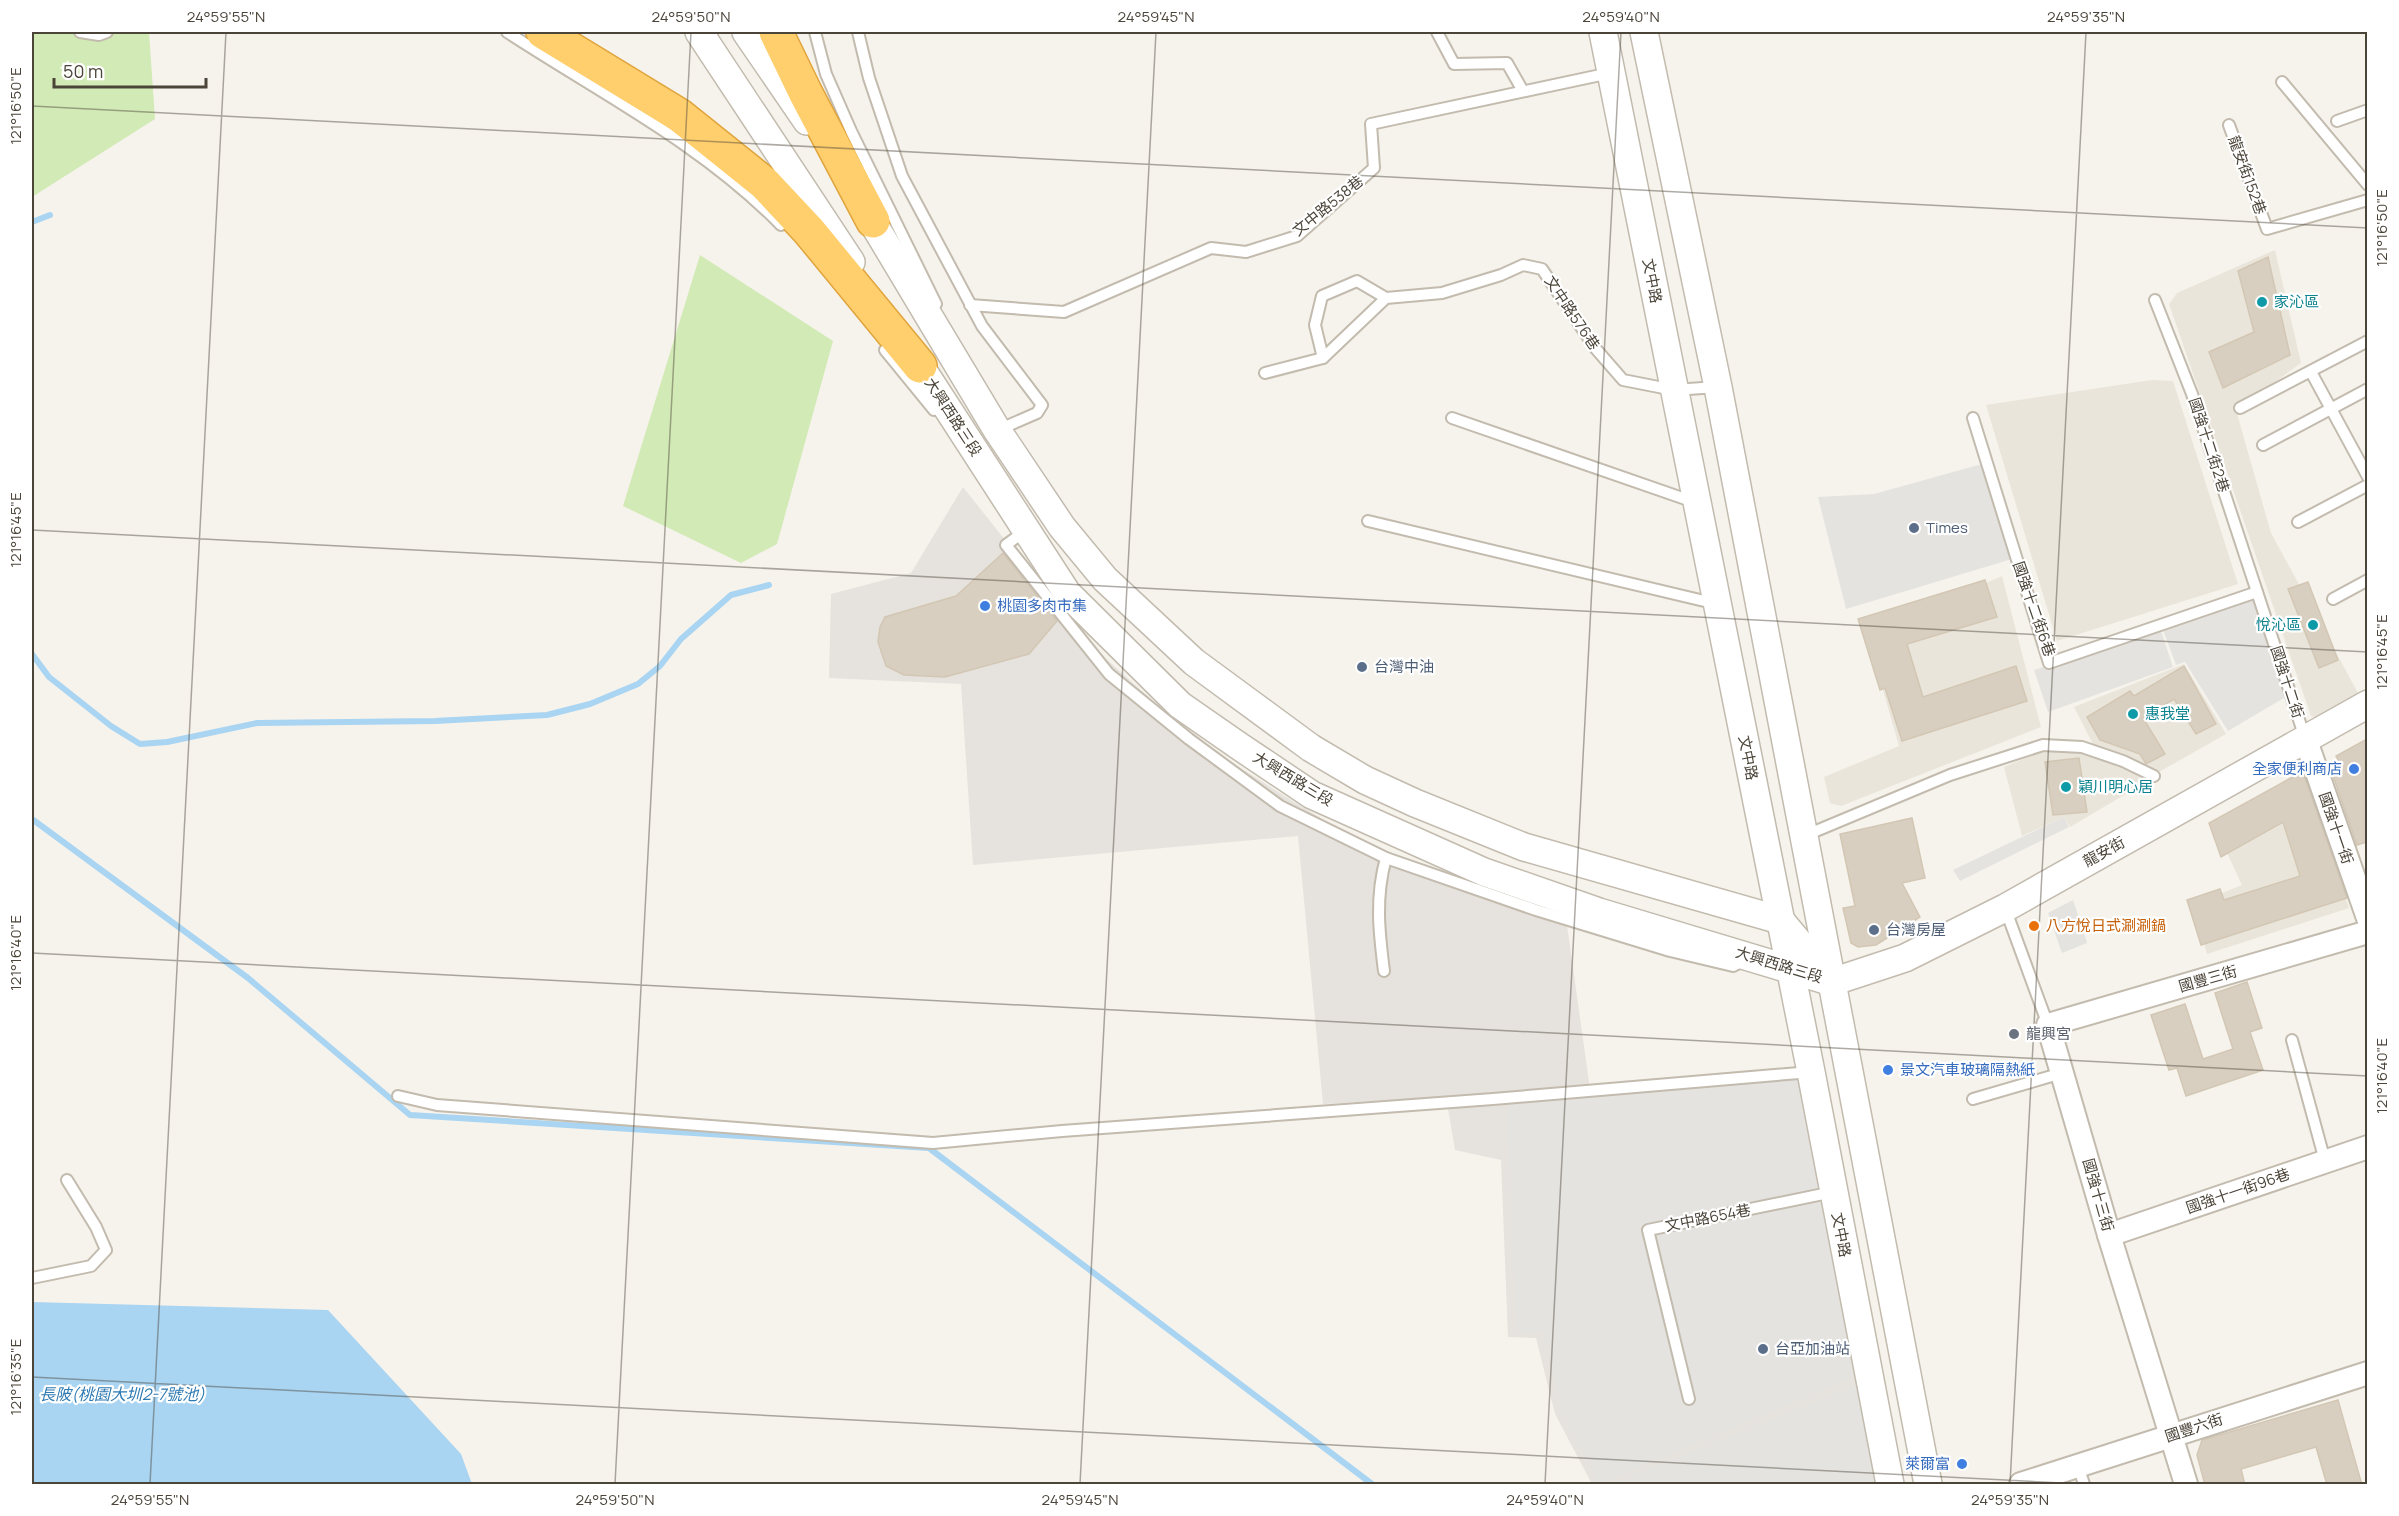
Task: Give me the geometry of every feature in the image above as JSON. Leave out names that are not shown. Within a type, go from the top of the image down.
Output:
[{"type":"highway","points":[[543,32],[679,115],[765,184],[809,231],[920,366]]},
{"type":"highway","points":[[766,33],[873,221]]},
{"type":"street","name":"大興西路三段","points":[[699,32],[920,366],[1001,483],[1025,531],[1067,593],[1180,705],[1312,795],[1484,872],[1599,912],[1832,982]]},
{"type":"street","name":"文中路","points":[[1603,32],[1788,969],[1811,1072],[1890,1485]]},
{"type":"street","points":[[1644,32],[1718,387],[1928,1485]]},
{"type":"street","name":"大興西路三段","points":[[873,221],[998,440],[1062,527],[1105,579],[1194,662],[1311,748],[1365,780],[1415,803],[1524,847],[1780,920],[1832,982]]},
{"type":"street","name":"龍安街","points":[[1832,982],[1905,958],[2005,908],[2367,704]]},
{"type":"street","name":"國強十一街","points":[[2305,738],[2367,918]]},
{"type":"street","name":"國豐三街","points":[[2048,1024],[2367,932]]},
{"type":"street","name":"國強十三街","points":[[2048,1024],[2109,1235],[2186,1485]]},
{"type":"street","name":"國強十一街96巷","points":[[2109,1235],[2367,1147]]},
{"type":"street","name":"國豐六街","points":[[2021,1485],[2081,1475],[2172,1436],[2367,1372]]},
{"type":"lane","points":[[80,32],[99,35],[107,32]]},
{"type":"lane","points":[[507,32],[669,134],[716,167],[752,195],[790,234]]},
{"type":"lane","points":[[815,34],[826,74],[851,131],[998,440],[1037,413],[1042,405],[982,326],[903,176],[869,78],[858,32]]},
{"type":"lane","points":[[1437,32],[1454,64],[1507,63],[1523,91]]},
{"type":"lane","name":"文中路538巷","points":[[970,305],[1064,312],[1211,248],[1246,252],[1297,236],[1374,168],[1371,124],[1611,73]]},
{"type":"lane","points":[[2282,82],[2367,185]]},
{"type":"lane","points":[[2337,121],[2367,110]]},
{"type":"lane","name":"龍安街152巷","points":[[2229,124],[2267,229],[2367,200]]},
{"type":"lane","name":"文中路576巷","points":[[1386,298],[1442,293],[1501,275],[1522,265],[1542,269],[1596,349],[1623,380],[1674,390],[1718,387]]},
{"type":"lane","points":[[1265,373],[1323,358],[1386,298],[1357,281],[1322,296],[1315,325],[1323,358]]},
{"type":"lane","name":"國強十二街2巷","points":[[2155,300],[2192,394],[2257,592]]},
{"type":"lane","points":[[878,341],[1001,483]]},
{"type":"lane","points":[[2241,408],[2367,341]]},
{"type":"lane","points":[[2311,372],[2367,477]]},
{"type":"lane","points":[[2263,445],[2367,389]]},
{"type":"lane","points":[[1452,418],[1697,503]]},
{"type":"lane","name":"國強十二街6巷","points":[[1973,418],[2049,663],[2257,592]]},
{"type":"lane","points":[[2298,522],[2367,485]]},
{"type":"lane","points":[[1368,521],[1717,604]]},
{"type":"lane","points":[[1025,531],[1006,545],[1109,674],[1189,739],[1280,806],[1386,858],[1536,910],[1670,951],[1733,966],[1753,957]]},
{"type":"lane","points":[[2333,598],[2367,580]]},
{"type":"lane","name":"國強十二街","points":[[2257,592],[2305,738]]},
{"type":"lane","points":[[1804,836],[1950,775],[2043,745],[2082,747],[2123,761],[2154,776]]},
{"type":"lane","points":[[1384,971],[1379,931],[1379,883],[1386,858]]},
{"type":"lane","name":"國強十三街","points":[[2005,908],[2048,1024]]},
{"type":"lane","points":[[2292,1040],[2325,1161]]},
{"type":"lane","points":[[398,1096],[437,1106],[933,1143],[1062,1131],[1492,1100],[1811,1072]]},
{"type":"lane","points":[[1973,1099],[2062,1073]]},
{"type":"lane","points":[[32,1278],[91,1266],[106,1250],[96,1227],[67,1180]]},
{"type":"lane","name":"文中路654巷","points":[[1689,1399],[1648,1230],[1833,1192]]},
{"type":"shaded area","points":[[2275,250],[2301,363],[2236,410],[2271,533],[2358,693],[2319,718],[2311,716],[2169,304],[2177,293]]},
{"type":"shaded area","points":[[2152,380],[2173,381],[2238,584],[2057,641],[1986,405]]},
{"type":"shaded area","name":"Times","points":[[1982,464],[2012,559],[1846,609],[1818,497],[1874,494]]},
{"type":"shaded area","points":[[963,487],[1082,637],[1195,739],[1375,850],[1567,925],[1590,1089],[1795,1079],[1876,1484],[1592,1484],[1555,1414],[1536,1338],[1508,1337],[1501,1160],[1455,1150],[1446,1097],[1323,1104],[1298,836],[973,865],[961,684],[829,678],[831,594],[911,573]]},
{"type":"shaded area","points":[[2002,576],[2041,727],[1841,806],[1830,803],[1824,777],[1899,746],[1867,635]]},
{"type":"shaded area","points":[[2255,596],[2289,695],[2228,731],[2185,662],[2176,665],[2162,627]]},
{"type":"shaded area","points":[[2160,628],[2173,667],[2048,712],[2034,670]]},
{"type":"shaded area","points":[[2184,664],[2226,734],[2159,772],[2094,746],[2074,707]]},
{"type":"shaded area","points":[[2058,750],[2083,752],[2133,771],[2148,781],[2070,827],[2064,817],[2022,836],[2004,767],[2035,754]]},
{"type":"shaded area","points":[[2284,781],[2309,784],[2349,908],[2207,954],[2193,905],[2242,885],[2213,823]]},
{"type":"shaded area","points":[[2064,817],[2069,827],[1960,881],[1953,870]]},
{"type":"shaded area","points":[[2073,900],[2087,943],[2062,953],[2048,913]]},
{"type":"shaded area","points":[[1800,1072],[1858,1375],[1599,1484],[1561,1411],[1546,1331],[1517,1333],[1506,1096]]},
{"type":"shaded area","points":[[1858,1385],[1881,1484],[1612,1484]]},
{"type":"green space","points":[[32,32],[149,32],[155,119],[32,197]]},
{"type":"green space","points":[[700,255],[833,341],[777,544],[741,563],[623,506]]},
{"type":"water","name":"長陂(桃園大圳2-7號池)","points":[[32,1302],[328,1310],[461,1454],[472,1484],[32,1484]]},
{"type":"building","name":"家沁區","points":[[2268,257],[2290,355],[2223,388],[2209,352],[2254,332],[2238,271]]},
{"type":"building","name":"桃園多肉市集","points":[[1003,553],[1057,621],[1029,654],[945,677],[904,675],[886,666],[878,642],[880,627],[885,617],[956,596]]},
{"type":"building","points":[[1985,580],[1997,617],[1907,644],[1923,697],[2016,666],[2027,701],[1902,741],[1885,688],[1880,690],[1858,619]]},
{"type":"building","name":"悅沁區","points":[[2308,582],[2338,660],[2319,668],[2288,589]]},
{"type":"building","name":"惠我堂","points":[[2184,666],[2216,724],[2196,734],[2174,699],[2143,718],[2165,754],[2146,764],[2140,754],[2100,740],[2087,717],[2130,691],[2134,696]]},
{"type":"building","points":[[2367,739],[2367,842],[2357,845],[2331,770],[2341,765],[2336,756]]},
{"type":"building","name":"穎川明心居","points":[[2079,758],[2087,812],[2053,815],[2045,762]]},
{"type":"building","points":[[2298,774],[2304,775],[2347,898],[2201,945],[2187,900],[2220,889],[2224,900],[2300,876],[2283,822],[2221,857],[2209,823]]},
{"type":"building","points":[[1912,818],[1925,878],[1902,883],[1920,917],[1876,945],[1858,947],[1851,943],[1843,908],[1855,906],[1840,834]]},
{"type":"building","points":[[2247,982],[2262,1028],[2250,1032],[2263,1070],[2186,1096],[2177,1068],[2169,1070],[2151,1015],[2185,1004],[2203,1059],[2233,1049],[2215,993]]},
{"type":"building","points":[[2338,1400],[2362,1485],[2327,1485],[2316,1447],[2241,1469],[2245,1485],[2205,1485],[2197,1455],[2202,1440]]},
{"type":"waterway","points":[[32,222],[50,215]]},
{"type":"waterway","points":[[32,654],[49,677],[111,726],[140,744],[167,742],[257,723],[435,721],[547,715],[590,704],[638,684],[660,666],[681,639],[731,595],[769,585]]},
{"type":"waterway","points":[[32,819],[248,978],[410,1115],[929,1148],[1372,1484]]},
{"type":"place","name":"家沁區","points":[[2262,302]]},
{"type":"place","name":"Times","points":[[1914,528]]},
{"type":"place","name":"桃園多肉市集","points":[[985,606]]},
{"type":"place","name":"悅沁區","points":[[2313,625]]},
{"type":"place","name":"台灣中油","points":[[1362,667]]},
{"type":"place","name":"惠我堂","points":[[2133,714]]},
{"type":"place","name":"全家便利商店","points":[[2354,769]]},
{"type":"place","name":"穎川明心居","points":[[2066,787]]},
{"type":"place","name":"八方悅日式涮涮鍋","points":[[2034,926]]},
{"type":"place","name":"台灣房屋","points":[[1874,930]]},
{"type":"place","name":"龍興宮","points":[[2014,1034]]},
{"type":"place","name":"景文汽車玻璃隔熱紙","points":[[1888,1070]]},
{"type":"place","name":"台亞加油站","points":[[1763,1349]]},
{"type":"place","name":"萊爾富","points":[[1962,1464]]}]
